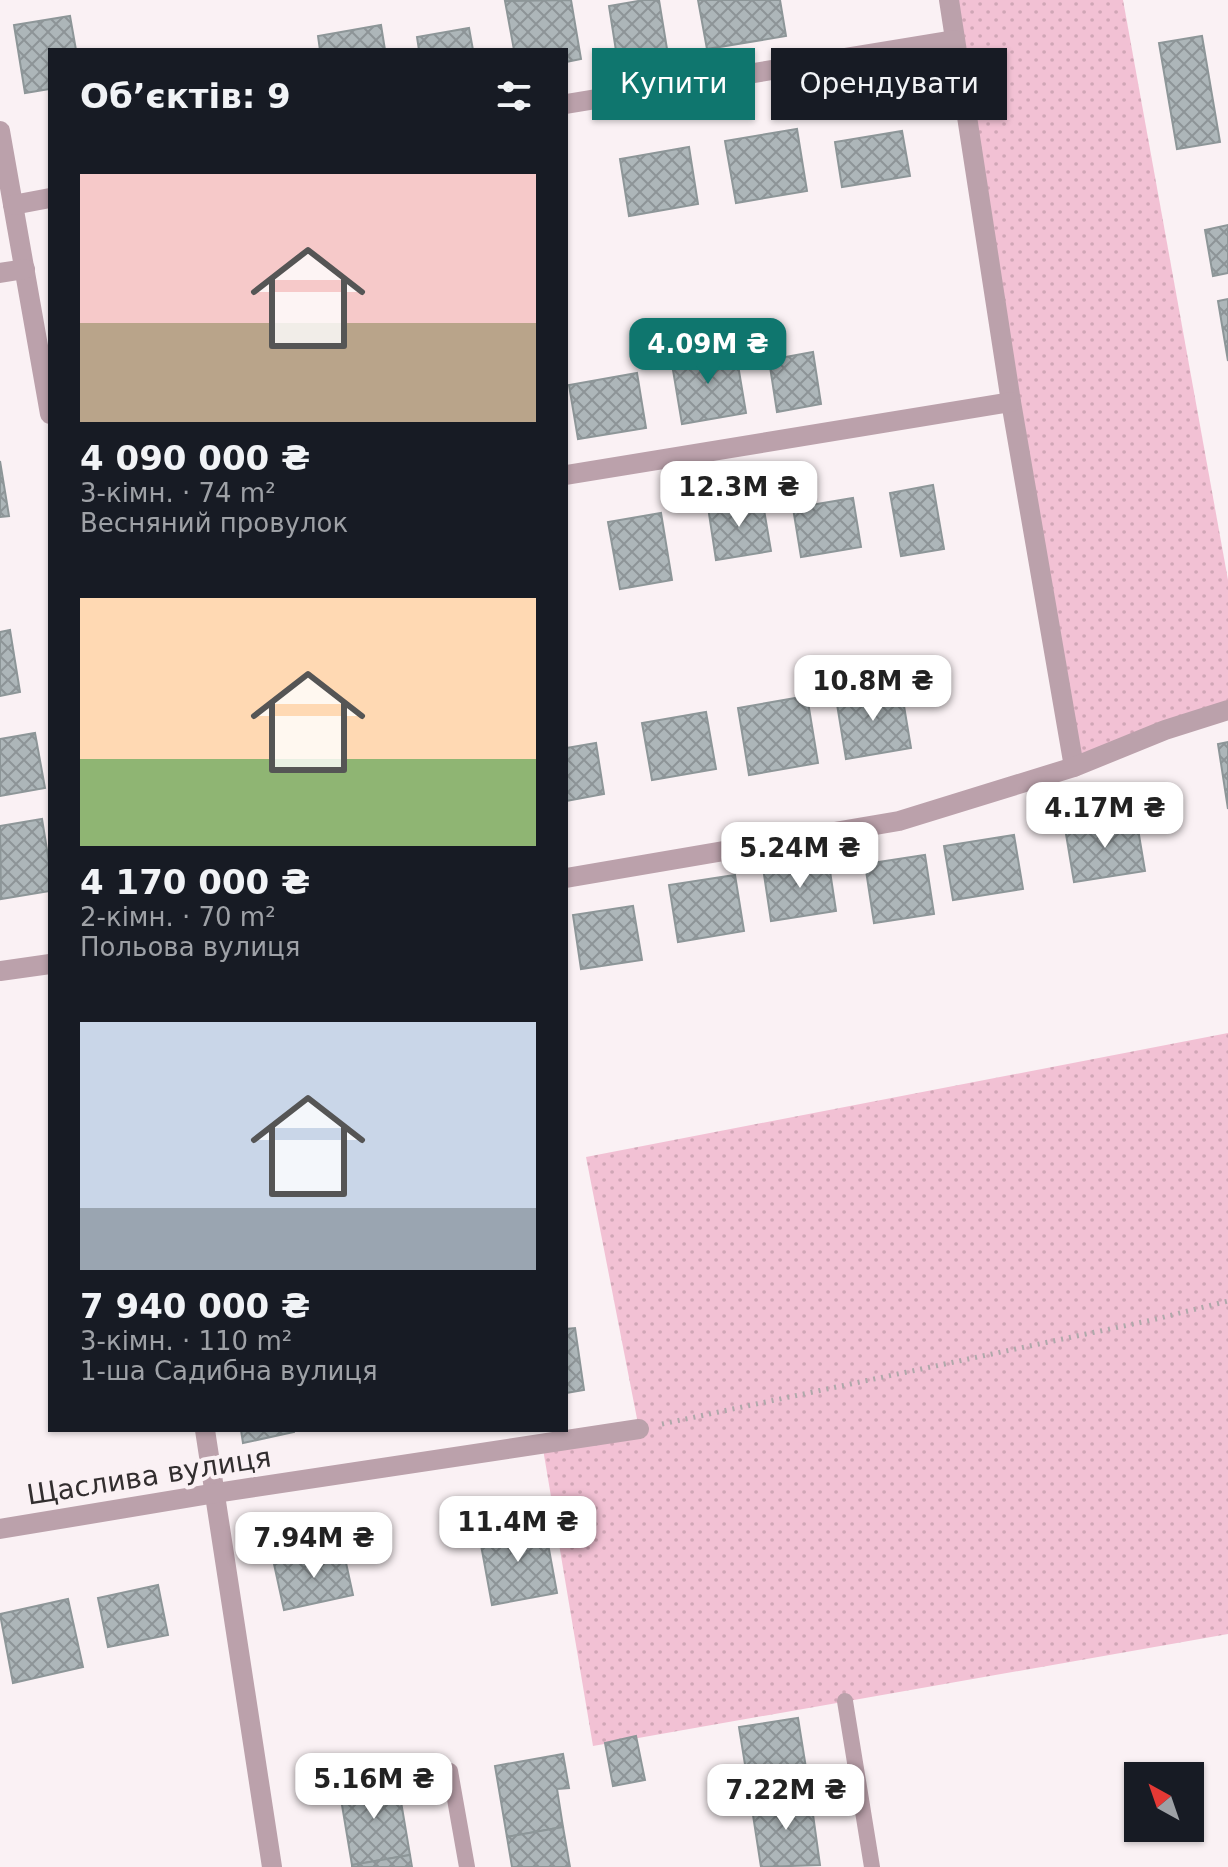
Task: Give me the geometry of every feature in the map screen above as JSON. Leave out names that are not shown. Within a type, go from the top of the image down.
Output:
[{"type":"street","points":[[949,0],[1011,402],[1074,767]]},
{"type":"street","points":[[568,104],[954,40]]},
{"type":"street","points":[[0,131],[48,402]]},
{"type":"street","points":[[13,205],[48,198]]},
{"type":"street","points":[[0,273],[25,269]]},
{"type":"street","points":[[568,475],[1011,402]]},
{"type":"street","points":[[568,878],[899,821],[1074,767],[1165,730],[1228,710]]},
{"type":"street","points":[[0,971],[48,964]]},
{"type":"street","name":"Щаслива вулиця","points":[[0,1529],[639,1429]]},
{"type":"street","points":[[205,1432],[272,1867]]},
{"type":"lane","points":[[845,1701],[872,1867]]},
{"type":"lane","points":[[450,1771],[467,1867]]},
{"type":"path","points":[[639,1429],[1228,1301]]},
{"type":"shaded area","points":[[949,0],[1123,0],[1228,580],[1228,710],[1074,767],[969,120],[1007,120],[1007,48],[957,48]]},
{"type":"shaded area","points":[[1228,1033],[1228,1634],[593,1746],[542,1443],[639,1429],[586,1157]]},
{"type":"building","points":[[571,0],[581,59],[568,62],[568,48],[514,48],[505,1]]},
{"type":"building","points":[[659,0],[667,48],[616,48],[609,6]]},
{"type":"building","points":[[698,0],[780,0],[786,36],[707,48]]},
{"type":"building","points":[[70,16],[76,48],[48,48],[48,89],[25,93],[14,25]]},
{"type":"building","points":[[381,25],[385,48],[320,48],[318,36]]},
{"type":"building","points":[[469,28],[473,48],[419,48],[417,37]]},
{"type":"building","points":[[1202,36],[1220,142],[1177,149],[1159,43]]},
{"type":"building","points":[[797,129],[807,191],[736,203],[725,141]]},
{"type":"building","points":[[902,131],[910,176],[842,187],[835,142]]},
{"type":"building","points":[[689,147],[698,204],[629,216],[620,159]]},
{"type":"building","points":[[1228,225],[1228,273],[1213,276],[1205,230]]},
{"type":"building","points":[[1228,299],[1228,361],[1218,301]]},
{"type":"building","points":[[735,347],[746,413],[682,424],[671,358]]},
{"type":"building","points":[[813,352],[821,404],[777,412],[769,360]]},
{"type":"building","points":[[637,373],[646,428],[578,439],[569,385]]},
{"type":"building","points":[[0,461],[9,516],[0,517]]},
{"type":"building","points":[[933,485],[944,549],[901,556],[890,493]]},
{"type":"building","points":[[762,498],[771,551],[716,560],[708,507]]},
{"type":"building","points":[[853,498],[861,547],[801,557],[793,508]]},
{"type":"building","points":[[661,513],[672,580],[620,589],[608,522]]},
{"type":"building","points":[[10,630],[20,692],[0,696],[0,632]]},
{"type":"building","points":[[901,688],[911,748],[846,759],[836,698]]},
{"type":"building","points":[[807,696],[818,763],[749,775],[738,708]]},
{"type":"building","points":[[706,712],[716,769],[652,780],[642,723]]},
{"type":"building","points":[[35,733],[45,788],[0,796],[0,739]]},
{"type":"building","points":[[1228,742],[1228,809],[1218,744]]},
{"type":"building","points":[[596,743],[604,794],[568,801],[568,748]]},
{"type":"building","points":[[1136,817],[1145,871],[1074,882],[1065,828]]},
{"type":"building","points":[[42,819],[48,856],[48,891],[1,899],[0,826]]},
{"type":"building","points":[[1014,835],[1023,889],[953,900],[944,846]]},
{"type":"building","points":[[925,855],[934,914],[874,923],[865,864]]},
{"type":"building","points":[[828,858],[836,911],[771,921],[763,868]]},
{"type":"building","points":[[735,875],[744,931],[678,942],[669,885]]},
{"type":"building","points":[[633,906],[642,960],[581,969],[573,915]]},
{"type":"building","points":[[575,1328],[584,1390],[568,1393],[568,1329]]},
{"type":"building","points":[[241,1432],[294,1432],[243,1443]]},
{"type":"building","points":[[544,1522],[557,1593],[492,1605],[479,1534]]},
{"type":"building","points":[[343,1549],[353,1595],[284,1610],[274,1564]]},
{"type":"building","points":[[158,1585],[168,1635],[108,1647],[98,1598]]},
{"type":"building","points":[[68,1599],[83,1667],[13,1683],[0,1614]]},
{"type":"building","points":[[798,1718],[810,1793],[751,1802],[739,1727]]},
{"type":"building","points":[[636,1736],[645,1780],[613,1786],[605,1743]]},
{"type":"building","points":[[563,1754],[569,1788],[557,1789],[563,1827],[507,1837],[495,1766]]},
{"type":"building","points":[[397,1778],[410,1855],[352,1865],[339,1787]]},
{"type":"building","points":[[810,1793],[820,1865],[761,1867],[751,1802]]},
{"type":"building","points":[[563,1827],[570,1867],[512,1867],[507,1837]]},
{"type":"building","points":[[410,1855],[412,1867],[352,1867],[352,1865]]}]
